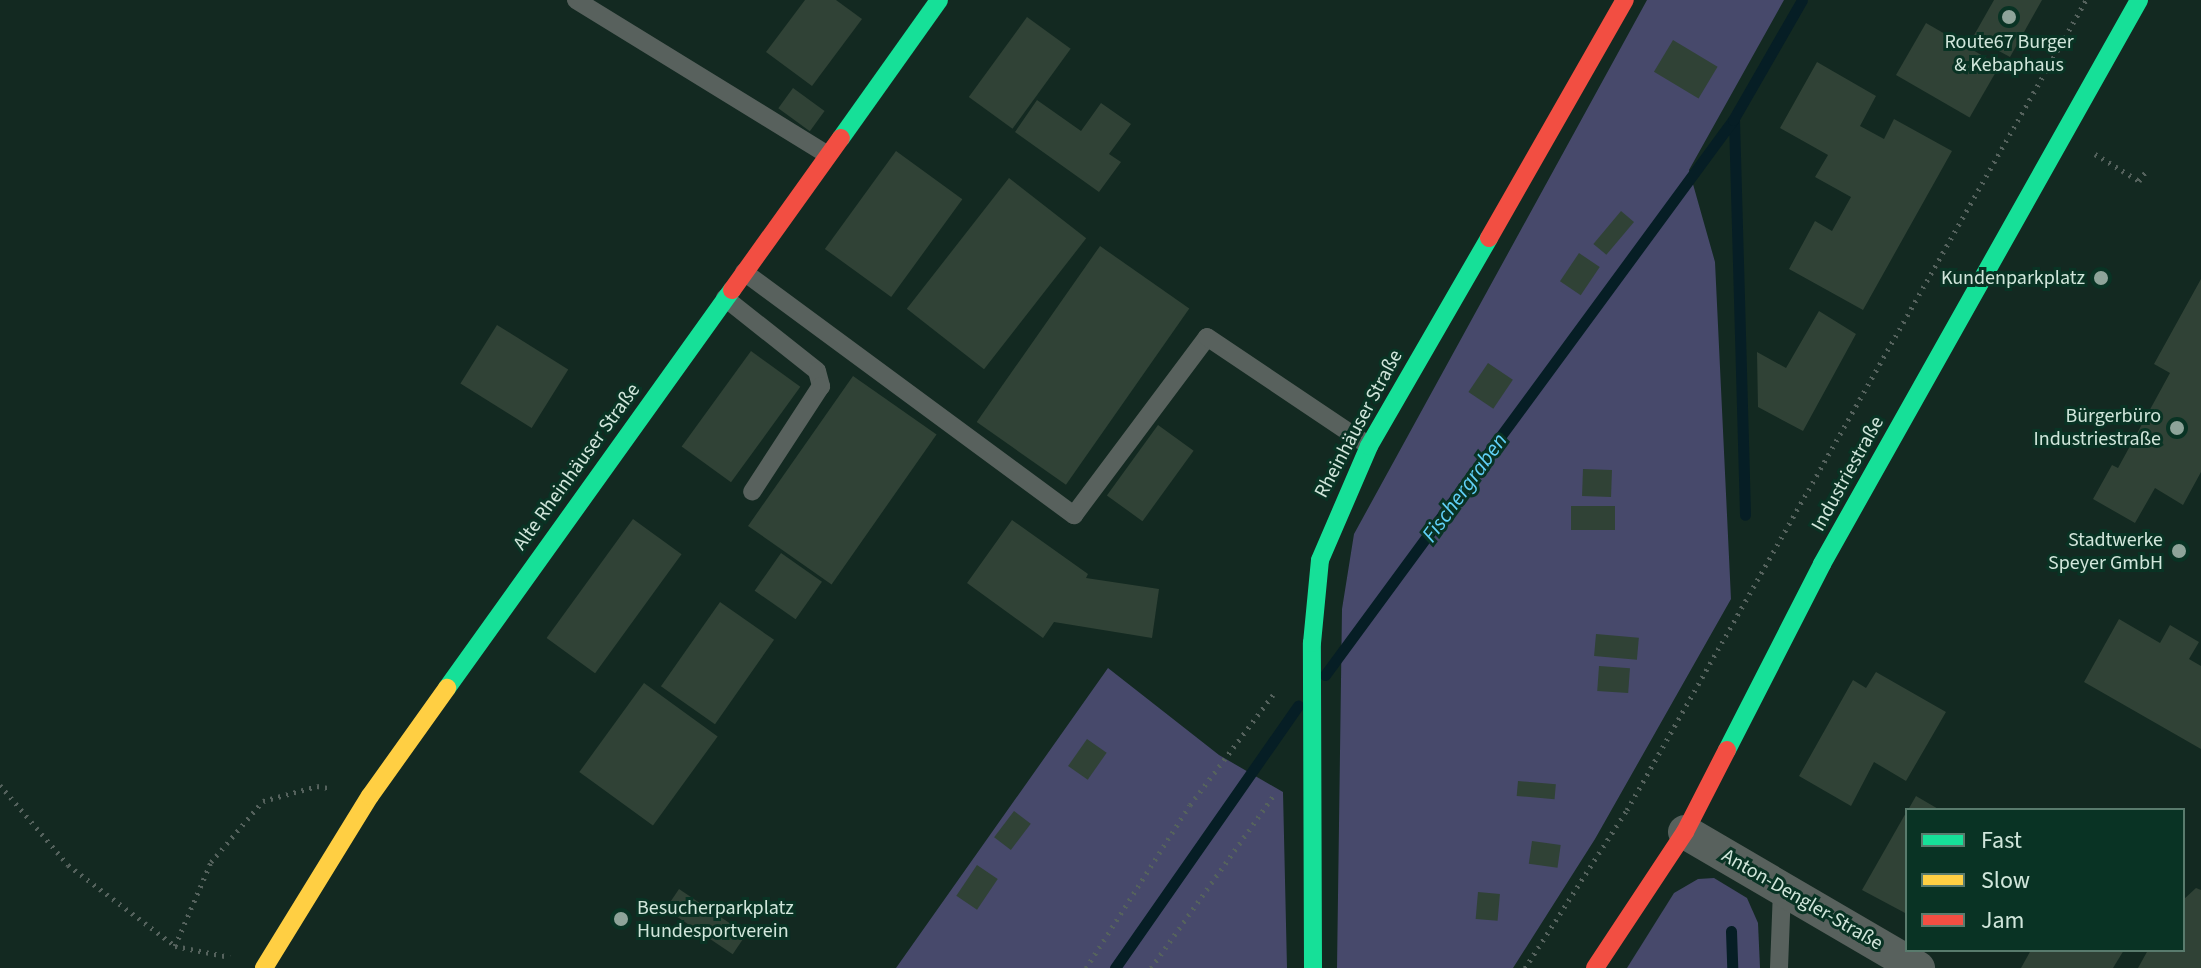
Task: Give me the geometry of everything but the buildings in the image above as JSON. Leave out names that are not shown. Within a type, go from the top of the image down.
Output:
[{"type":"street","name":"Alte Rheinhäuser Straße","points":[[267,967],[370,796],[939,0]]},
{"type":"street","name":"Rheinhäuser Straße","points":[[1313,968],[1312,643],[1320,560],[1369,446],[1625,0]]},
{"type":"street","name":"Industriestraße","points":[[1595,968],[1685,832],[1822,564],[2139,0]]},
{"type":"street","name":"Anton-Dengler-Straße","points":[[1685,832],[1918,968]]},
{"type":"lane","points":[[576,0],[828,155]]},
{"type":"lane","points":[[744,272],[1074,515],[1207,337],[1369,446]]},
{"type":"lane","points":[[725,298],[817,371],[821,386],[752,492]]},
{"type":"lane","points":[[1779,968],[1782,889]]},
{"type":"path","points":[[1525,968],[1627,810],[2086,0]]},
{"type":"path","points":[[2063,135],[2139,181],[2147,170]]},
{"type":"path","points":[[1086,968],[1190,805],[1312,643]]},
{"type":"path","points":[[1151,968],[1265,803],[1312,749]]},
{"type":"path","points":[[0,785],[68,865],[175,946],[267,967]]},
{"type":"path","points":[[175,946],[211,862],[263,801],[317,786],[370,796]]},
{"type":"shaded area","points":[[1647,0],[1784,0],[1689,170],[1715,262],[1731,599],[1595,839],[1513,968],[1337,968],[1342,609],[1354,534]]},
{"type":"shaded area","points":[[1108,668],[1219,755],[1283,792],[1287,968],[896,968]]},
{"type":"shaded area","points":[[1714,878],[1747,898],[1758,923],[1760,968],[1627,968],[1674,893],[1698,879]]},
{"type":"waterway","name":"Fischergraben","points":[[1325,675],[1733,120],[1802,0]]},
{"type":"waterway","points":[[1734,120],[1745,515]]},
{"type":"waterway","name":"Fischergraben","points":[[1115,968],[1298,706]]},
{"type":"waterway","points":[[1731,931],[1732,968]]},
{"type":"traffic: fast","points":[[841,138],[939,0]]},
{"type":"traffic: fast","points":[[1727,750],[1822,564],[2139,0]]},
{"type":"traffic: fast","points":[[1313,968],[1312,643],[1320,560],[1369,446],[1489,238]]},
{"type":"traffic: fast","points":[[447,688],[732,290]]},
{"type":"traffic: slow","points":[[264,968],[370,796],[447,688]]},
{"type":"traffic: jam","points":[[1489,238],[1625,0]]},
{"type":"traffic: jam","points":[[732,290],[841,138]]},
{"type":"traffic: jam","points":[[1595,968],[1685,832],[1727,750]]},
{"type":"place","name":"Route67 Burger & Kebaphaus","points":[[2009,17]]},
{"type":"place","name":"Kundenparkplatz","points":[[2101,278]]},
{"type":"place","name":"Bürgerbüro Industriestraße","points":[[2177,428]]},
{"type":"place","name":"Stadtwerke Speyer GmbH","points":[[2179,551]]},
{"type":"place","name":"Besucherparkplatz Hundesportverein","points":[[621,919]]}]
